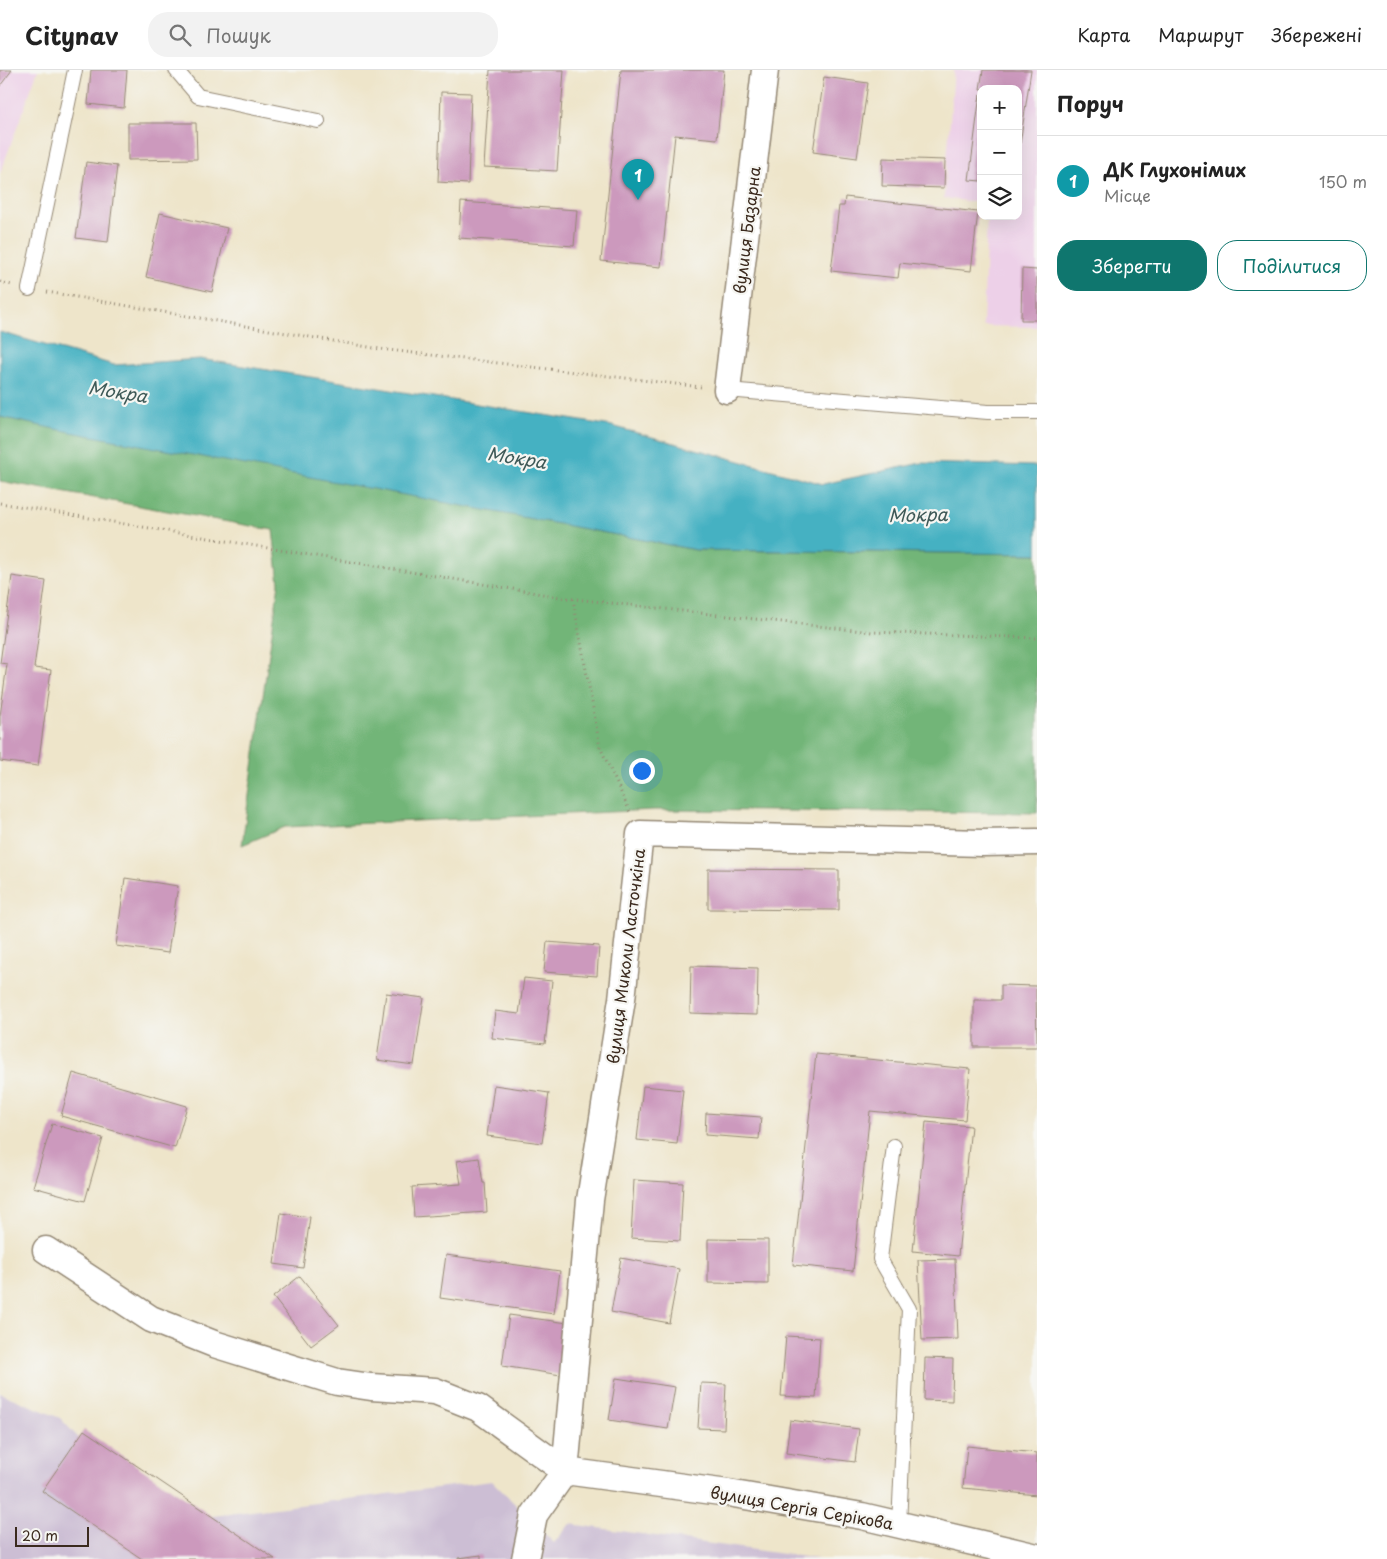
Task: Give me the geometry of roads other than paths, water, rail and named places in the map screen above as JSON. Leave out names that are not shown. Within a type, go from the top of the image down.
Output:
[{"type":"street","name":"вулиця Базарна","points":[[726,390],[765,70]]},
{"type":"street","name":"вулиця Миколи Ласточкіна","points":[[525,1559],[534,1515],[565,1471],[590,1200],[622,998],[640,834],[982,843],[1037,842]]},
{"type":"street","points":[[46,1250],[151,1319],[214,1344],[337,1382],[371,1387],[435,1391],[478,1408],[565,1471]]},
{"type":"street","name":"вулиця Сергія Серікова","points":[[565,1471],[728,1493],[862,1516],[1037,1556]]},
{"type":"lane","points":[[29,289],[75,70]]},
{"type":"lane","points":[[176,70],[198,96],[318,121]]},
{"type":"lane","points":[[726,390],[988,412],[1037,412]]},
{"type":"lane","points":[[894,1146],[880,1259],[909,1309],[899,1525]]},
{"type":"water","name":"Мокра","points":[[0,332],[114,365],[200,359],[612,426],[823,484],[921,463],[1037,466],[1037,554],[696,550],[55,429],[0,417]]},
{"type":"place","name":"ДК Глухонімих","points":[[638,200]]}]
